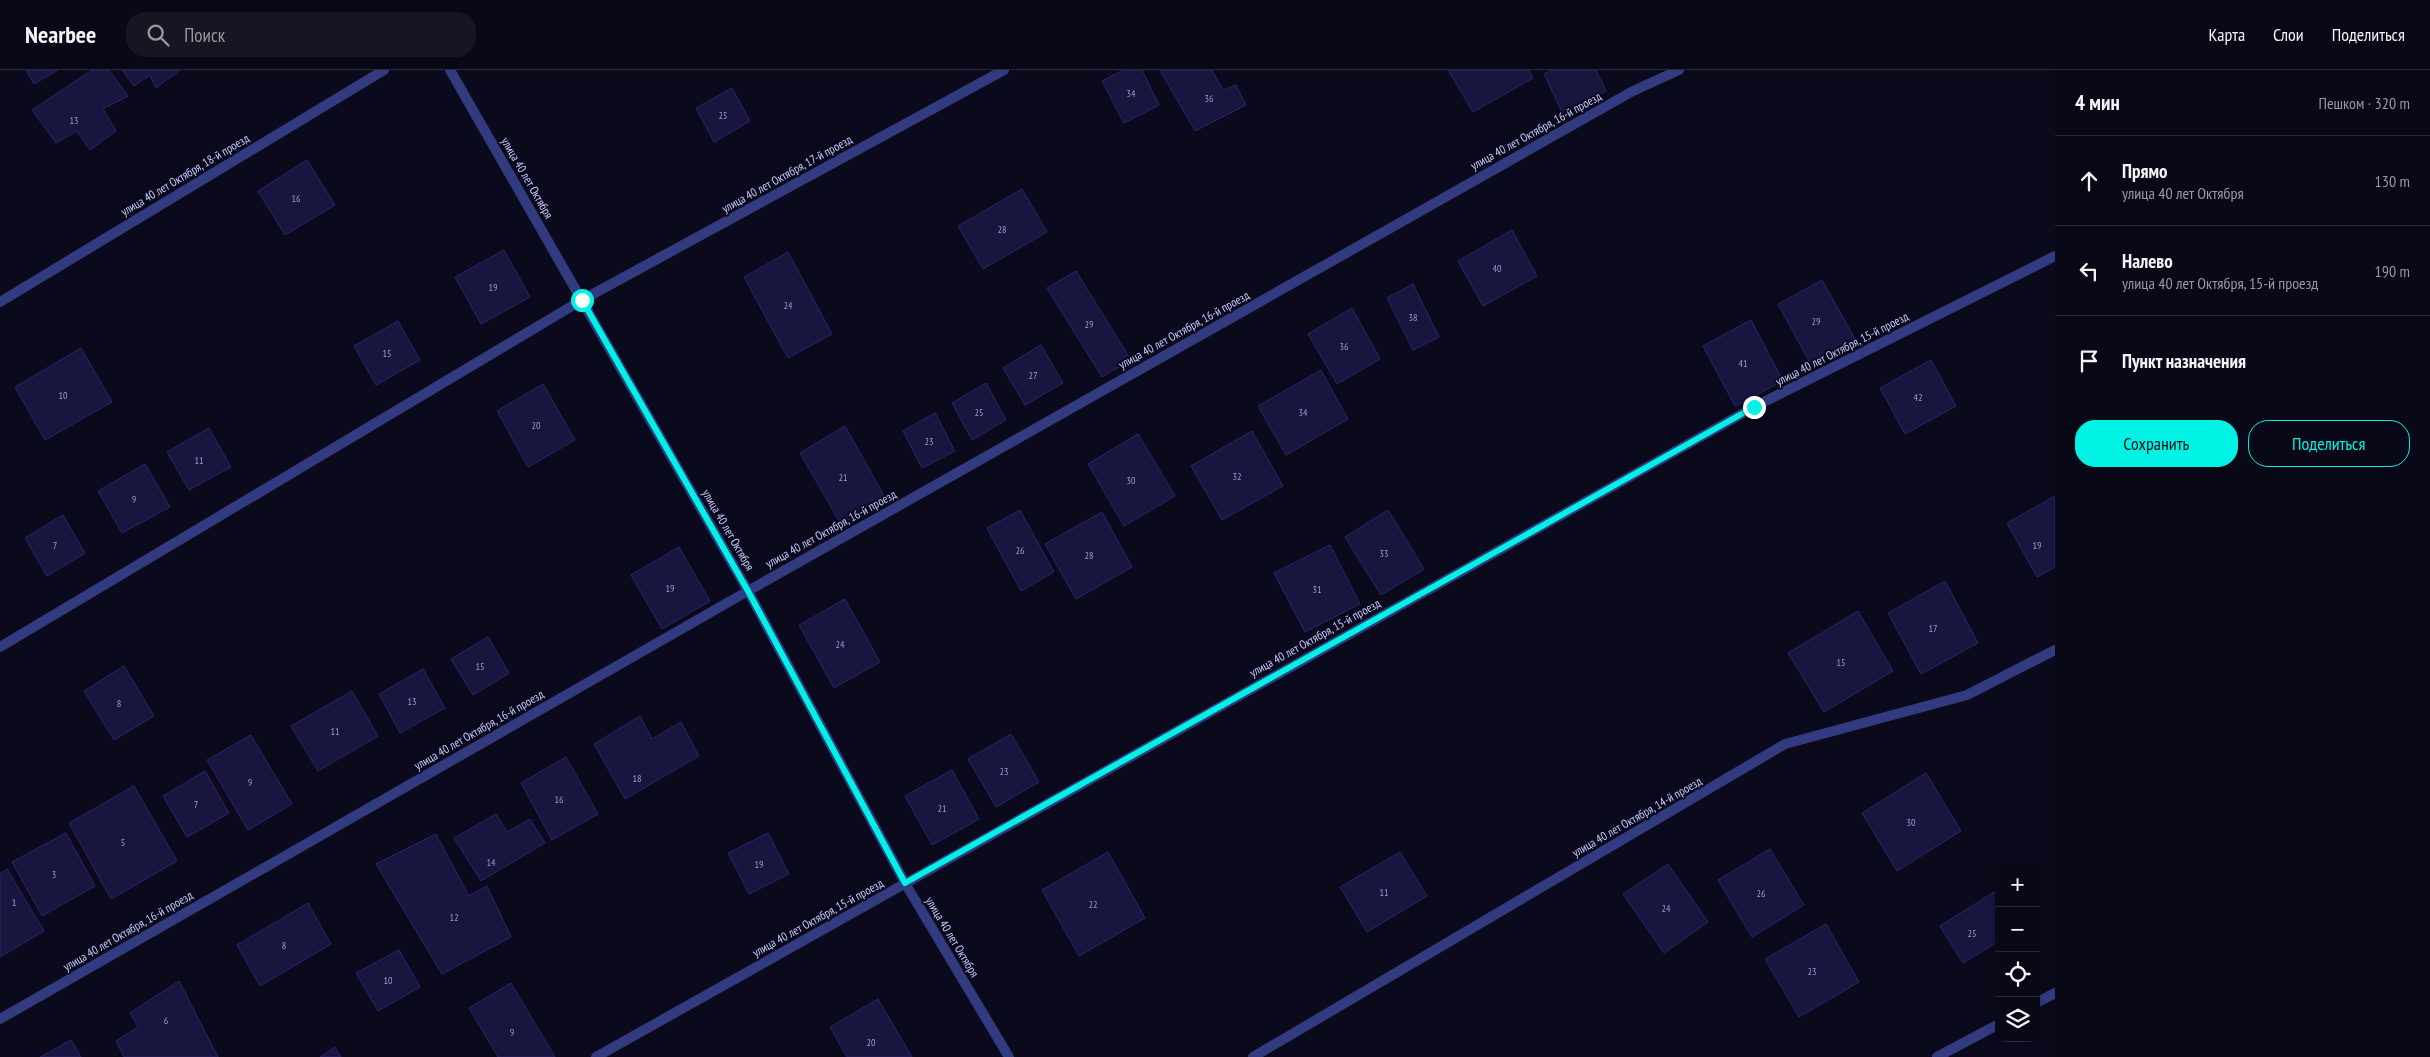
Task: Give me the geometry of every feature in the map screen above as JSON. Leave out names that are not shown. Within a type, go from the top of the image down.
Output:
[{"type":"street","name":"улица 40 лет Октября, 18-й проезд","points":[[0,302],[384,70]]},
{"type":"street","name":"улица 40 лет Октября","points":[[450,70],[748,591],[905,883],[1009,1057]]},
{"type":"street","name":"улица 40 лет Октября, 17-й проезд","points":[[0,647],[582,300],[1004,70]]},
{"type":"street","name":"улица 40 лет Октября, 16-й проезд","points":[[0,1019],[748,591],[1625,96],[1679,70]]},
{"type":"street","name":"улица 40 лет Октября, 15-й проезд","points":[[596,1057],[1754,407],[2055,256]]},
{"type":"street","name":"улица 40 лет Октября, 14-й проезд","points":[[1253,1057],[1785,744],[1967,695],[2055,650]]},
{"type":"street","points":[[2040,1001],[2055,993]]},
{"type":"street","points":[[1937,1057],[1995,1026]]},
{"type":"building","points":[[26,70],[58,70],[34,84]]},
{"type":"building","points":[[92,70],[109,70],[128,96],[103,109],[116,131],[90,150],[77,131],[56,143],[32,110]]},
{"type":"building","points":[[122,70],[180,70],[156,88],[150,75],[134,86]]},
{"type":"building","points":[[1123,70],[1142,70],[1159,105],[1124,123],[1102,81]]},
{"type":"building","points":[[1160,70],[1212,70],[1223,90],[1236,85],[1246,105],[1195,131]]},
{"type":"building","points":[[1448,70],[1529,70],[1533,78],[1473,112]]},
{"type":"building","points":[[1552,70],[1596,70],[1606,91],[1562,112],[1544,74]]},
{"type":"building","points":[[732,88],[750,121],[714,142],[696,108]]},
{"type":"building","points":[[307,160],[335,205],[285,235],[258,191]]},
{"type":"building","points":[[1022,189],[1047,232],[983,269],[958,226]]},
{"type":"building","points":[[1512,230],[1537,276],[1483,306],[1458,261]]},
{"type":"building","points":[[504,250],[530,297],[481,324],[455,277]]},
{"type":"building","points":[[788,252],[832,334],[788,358],[744,277]]},
{"type":"building","points":[[1076,271],[1131,360],[1102,377],[1047,288]]},
{"type":"building","points":[[1822,280],[1855,339],[1810,363],[1778,304]]},
{"type":"building","points":[[1413,284],[1439,337],[1413,350],[1387,298]]},
{"type":"building","points":[[1352,308],[1380,359],[1337,384],[1308,334]]},
{"type":"building","points":[[1751,320],[1783,381],[1735,406],[1703,346]]},
{"type":"building","points":[[398,321],[420,360],[376,385],[354,346]]},
{"type":"building","points":[[1041,345],[1063,383],[1025,405],[1003,368]]},
{"type":"building","points":[[81,348],[112,402],[45,440],[15,387]]},
{"type":"building","points":[[1931,360],[1956,406],[1905,434],[1880,388]]},
{"type":"building","points":[[1321,370],[1348,419],[1286,455],[1258,406]]},
{"type":"building","points":[[986,383],[1006,420],[972,440],[952,403]]},
{"type":"building","points":[[543,384],[575,440],[528,467],[497,411]]},
{"type":"building","points":[[935,413],[955,451],[922,468],[903,431]]},
{"type":"building","points":[[845,426],[887,501],[842,526],[800,453]]},
{"type":"building","points":[[209,428],[231,467],[189,490],[167,452]]},
{"type":"building","points":[[1252,431],[1283,486],[1222,520],[1191,466]]},
{"type":"building","points":[[1138,434],[1175,496],[1124,526],[1088,464]]},
{"type":"building","points":[[145,464],[170,507],[122,533],[98,491]]},
{"type":"building","points":[[2055,496],[2055,567],[2037,577],[2007,523]]},
{"type":"building","points":[[1020,510],[1054,572],[1021,591],[987,528]]},
{"type":"building","points":[[1388,510],[1424,569],[1381,595],[1345,537]]},
{"type":"building","points":[[1102,512],[1132,567],[1076,599],[1045,544]]},
{"type":"building","points":[[63,515],[85,553],[47,576],[25,538]]},
{"type":"building","points":[[1330,545],[1360,604],[1305,632],[1274,573]]},
{"type":"building","points":[[679,547],[710,601],[662,629],[631,575]]},
{"type":"building","points":[[1945,581],[1978,643],[1921,674],[1888,613]]},
{"type":"building","points":[[845,599],[880,662],[834,688],[799,625]]},
{"type":"building","points":[[1858,611],[1893,671],[1824,712],[1788,653]]},
{"type":"building","points":[[488,637],[509,673],[473,695],[451,659]]},
{"type":"building","points":[[124,666],[154,716],[114,740],[84,691]]},
{"type":"building","points":[[423,669],[445,708],[400,733],[379,694]]},
{"type":"building","points":[[352,691],[378,736],[318,771],[291,726]]},
{"type":"building","points":[[640,716],[652,739],[681,722],[699,756],[625,799],[594,744]]},
{"type":"building","points":[[1011,734],[1039,782],[996,807],[968,759]]},
{"type":"building","points":[[251,735],[292,804],[248,830],[207,760]]},
{"type":"building","points":[[566,757],[598,814],[552,840],[521,783]]},
{"type":"building","points":[[952,770],[979,819],[932,845],[905,796]]},
{"type":"building","points":[[205,771],[229,813],[187,837],[163,796]]},
{"type":"building","points":[[1926,773],[1961,831],[1897,871],[1862,813]]},
{"type":"building","points":[[134,786],[177,861],[111,899],[69,823]]},
{"type":"building","points":[[496,814],[507,832],[530,819],[545,843],[481,881],[454,838]]},
{"type":"building","points":[[66,833],[95,886],[42,916],[12,862]]},
{"type":"building","points":[[768,833],[789,874],[749,894],[728,853]]},
{"type":"building","points":[[436,834],[469,896],[487,886],[511,937],[442,974],[376,864]]},
{"type":"building","points":[[1770,849],[1804,905],[1752,937],[1718,880]]},
{"type":"building","points":[[1108,852],[1145,918],[1079,956],[1042,890]]},
{"type":"building","points":[[1400,852],[1427,896],[1367,932],[1340,887]]},
{"type":"building","points":[[1668,864],[1708,922],[1664,953],[1623,894]]},
{"type":"building","points":[[7,869],[44,931],[0,957],[0,874]]},
{"type":"building","points":[[1995,892],[1995,943],[1963,963],[1940,926]]},
{"type":"building","points":[[308,903],[331,944],[260,986],[237,945]]},
{"type":"building","points":[[1826,924],[1859,982],[1799,1017],[1765,959]]},
{"type":"building","points":[[399,950],[420,987],[378,1011],[356,973]]},
{"type":"building","points":[[179,981],[218,1057],[124,1057],[116,1041],[138,1027],[130,1013]]},
{"type":"building","points":[[511,983],[555,1057],[498,1057],[469,1008]]},
{"type":"building","points":[[878,999],[912,1057],[847,1057],[830,1027]]},
{"type":"building","points":[[71,1040],[81,1057],[40,1057]]},
{"type":"building","points":[[335,1047],[341,1057],[320,1057]]},
{"type":"route","points":[[582,300],[748,591],[905,883],[1754,407]]}]
